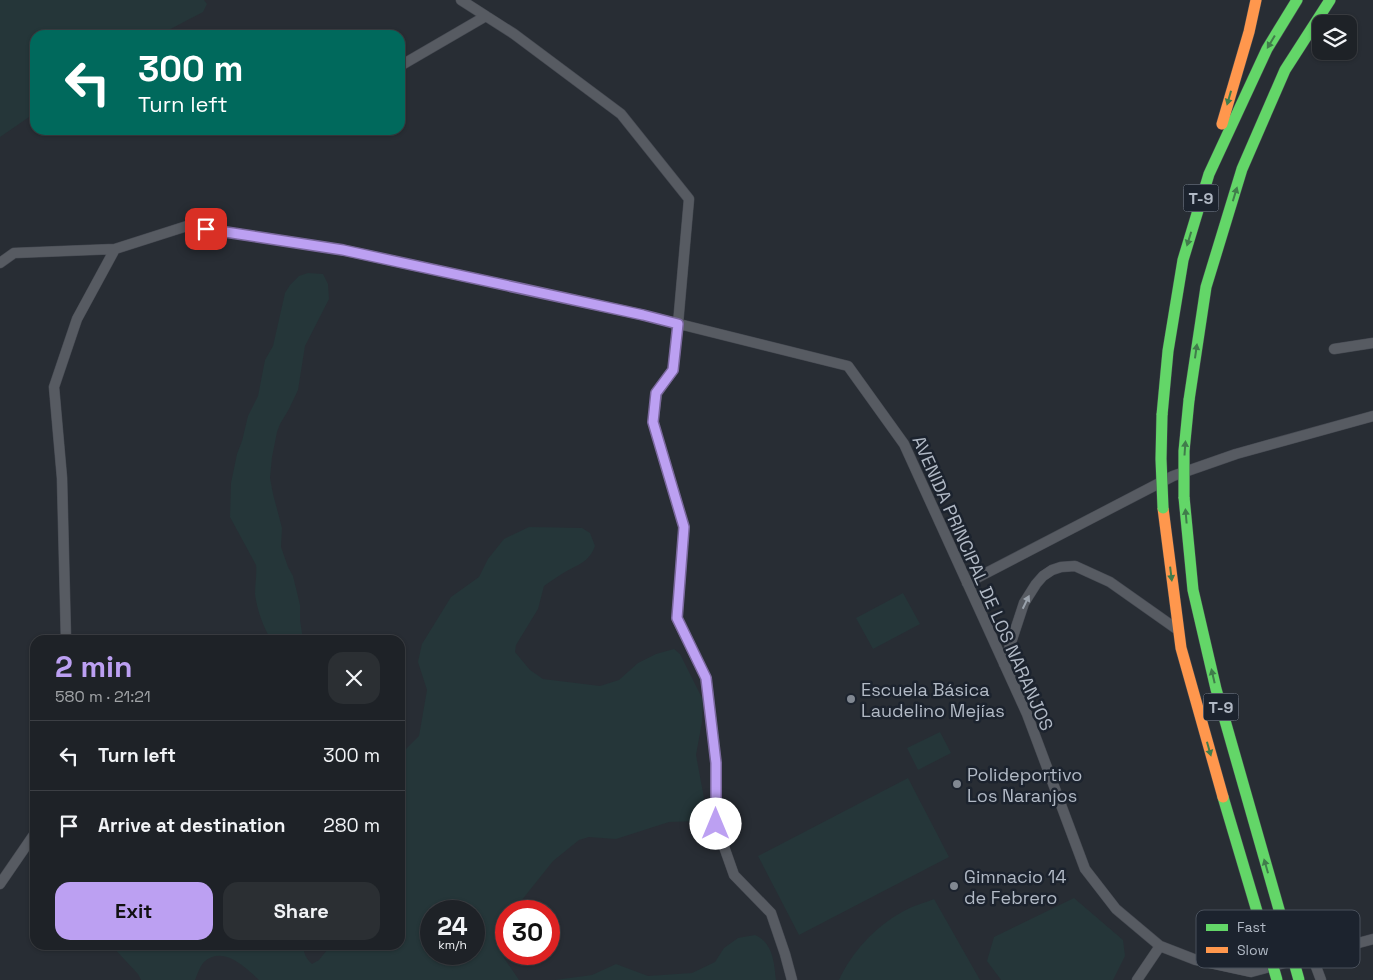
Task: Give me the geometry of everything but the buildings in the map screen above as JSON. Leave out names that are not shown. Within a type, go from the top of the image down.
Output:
[{"type":"highway","points":[[1209,174],[1249,32],[1256,0]]},
{"type":"highway","name":"T-9","points":[[1257,910],[1181,648],[1162,508],[1162,415],[1168,352],[1183,260],[1209,174],[1267,49],[1297,0]]},
{"type":"highway","name":"T-9","points":[[1279,910],[1216,689],[1193,590],[1184,497],[1184,451],[1189,400],[1206,287],[1242,169],[1285,70],[1330,0]]},
{"type":"street","points":[[461,0],[514,34],[621,114],[688,200],[673,370],[656,393],[653,422],[684,527],[677,618],[706,678],[716,763],[716,824],[734,875],[771,913],[792,980]]},
{"type":"street","points":[[405,63],[486,16]]},
{"type":"street","name":"AVENIDA PRINCIPAL DE LOS NARANJOS","points":[[0,263],[14,253],[115,249],[186,226],[343,250],[634,313],[848,366],[904,444],[1026,714],[1085,869],[1116,909],[1160,946],[1196,960]]},
{"type":"street","points":[[66,635],[62,478],[54,386],[77,319],[115,249]]},
{"type":"street","points":[[1334,349],[1373,342]]},
{"type":"street","points":[[967,583],[1173,476],[1236,454],[1373,416]]},
{"type":"street","points":[[1004,664],[1024,603],[1043,576],[1060,567],[1075,566],[1110,582],[1178,630]]},
{"type":"street","points":[[0,884],[30,840]]},
{"type":"street","name":"AVENIDA PRINCIPAL DE LOS NARANJOS","points":[[1360,943],[1373,940]]},
{"type":"street","points":[[1137,980],[1160,946]]},
{"type":"street","name":"AVENIDA PRINCIPAL DE LOS NARANJOS","points":[[1233,968],[1251,972],[1266,968]]},
{"type":"street","points":[[1316,968],[1321,980]]},
{"type":"shaded area","points":[[0,0],[204,0],[207,4],[203,12],[169,30],[30,30],[30,116],[0,137]]},
{"type":"shaded area","points":[[308,273],[323,274],[328,284],[329,299],[305,346],[298,390],[277,432],[270,478],[282,528],[281,547],[293,576],[300,605],[302,635],[268,635],[256,600],[256,565],[230,517],[231,483],[248,416],[258,396],[265,360],[273,346],[285,293],[299,276]]},
{"type":"shaded area","points":[[529,527],[582,528],[590,533],[595,546],[590,556],[544,586],[538,609],[516,645],[515,652],[530,670],[543,679],[600,686],[619,680],[638,663],[656,654],[674,649],[680,654],[703,700],[702,722],[696,755],[704,798],[702,816],[696,821],[669,822],[616,839],[589,837],[579,840],[553,861],[522,900],[495,900],[495,965],[509,965],[519,980],[259,980],[240,964],[226,957],[219,956],[211,957],[204,962],[195,980],[141,980],[138,974],[116,950],[304,950],[305,955],[312,964],[319,960],[327,950],[405,950],[405,750],[419,736],[427,690],[418,662],[422,644],[451,597],[479,577],[488,559],[504,539]]},
{"type":"shaded area","points":[[903,593],[920,624],[873,649],[856,618]]},
{"type":"shaded area","points":[[940,732],[951,753],[918,770],[907,748]]},
{"type":"shaded area","points":[[908,778],[949,857],[799,935],[758,856]]},
{"type":"shaded area","points":[[1074,898],[1123,940],[1125,956],[1113,980],[1001,980],[987,961],[994,937]]},
{"type":"shaded area","points":[[934,899],[980,980],[839,980],[865,941],[883,925],[906,910]]},
{"type":"shaded area","points":[[755,935],[766,943],[772,954],[776,980],[555,980],[592,975],[616,964],[648,976],[692,973],[715,962],[724,948],[738,938]]},
{"type":"traffic: fast","points":[[1162,415],[1168,351],[1183,260],[1209,174],[1267,49],[1297,0]]},
{"type":"traffic: fast","points":[[1189,400],[1206,287],[1242,169],[1285,70],[1330,0]]},
{"type":"traffic: fast","points":[[1184,497],[1184,451],[1189,400]]},
{"type":"traffic: fast","points":[[1162,415],[1163,508]]},
{"type":"traffic: fast","points":[[1184,497],[1193,590],[1216,689],[1279,910]]},
{"type":"traffic: fast","points":[[1223,797],[1257,910]]},
{"type":"traffic: fast","points":[[1274,968],[1277,980]]},
{"type":"traffic: fast","points":[[1296,968],[1299,980]]},
{"type":"traffic: slow","points":[[1222,124],[1249,32],[1256,0]]},
{"type":"traffic: slow","points":[[1163,508],[1181,648],[1223,797]]},
{"type":"place","name":"Escuela Básica Laudelino Mejías","points":[[851,699]]},
{"type":"place","name":"Polideportivo Los Naranjos","points":[[957,784]]},
{"type":"place","name":"Gimnacio 14 de Febrero","points":[[954,886]]},
{"type":"route","points":[[206,229],[343,250],[678,324],[673,370],[656,393],[653,422],[684,527],[677,618],[706,678],[716,763],[716,824]]}]
